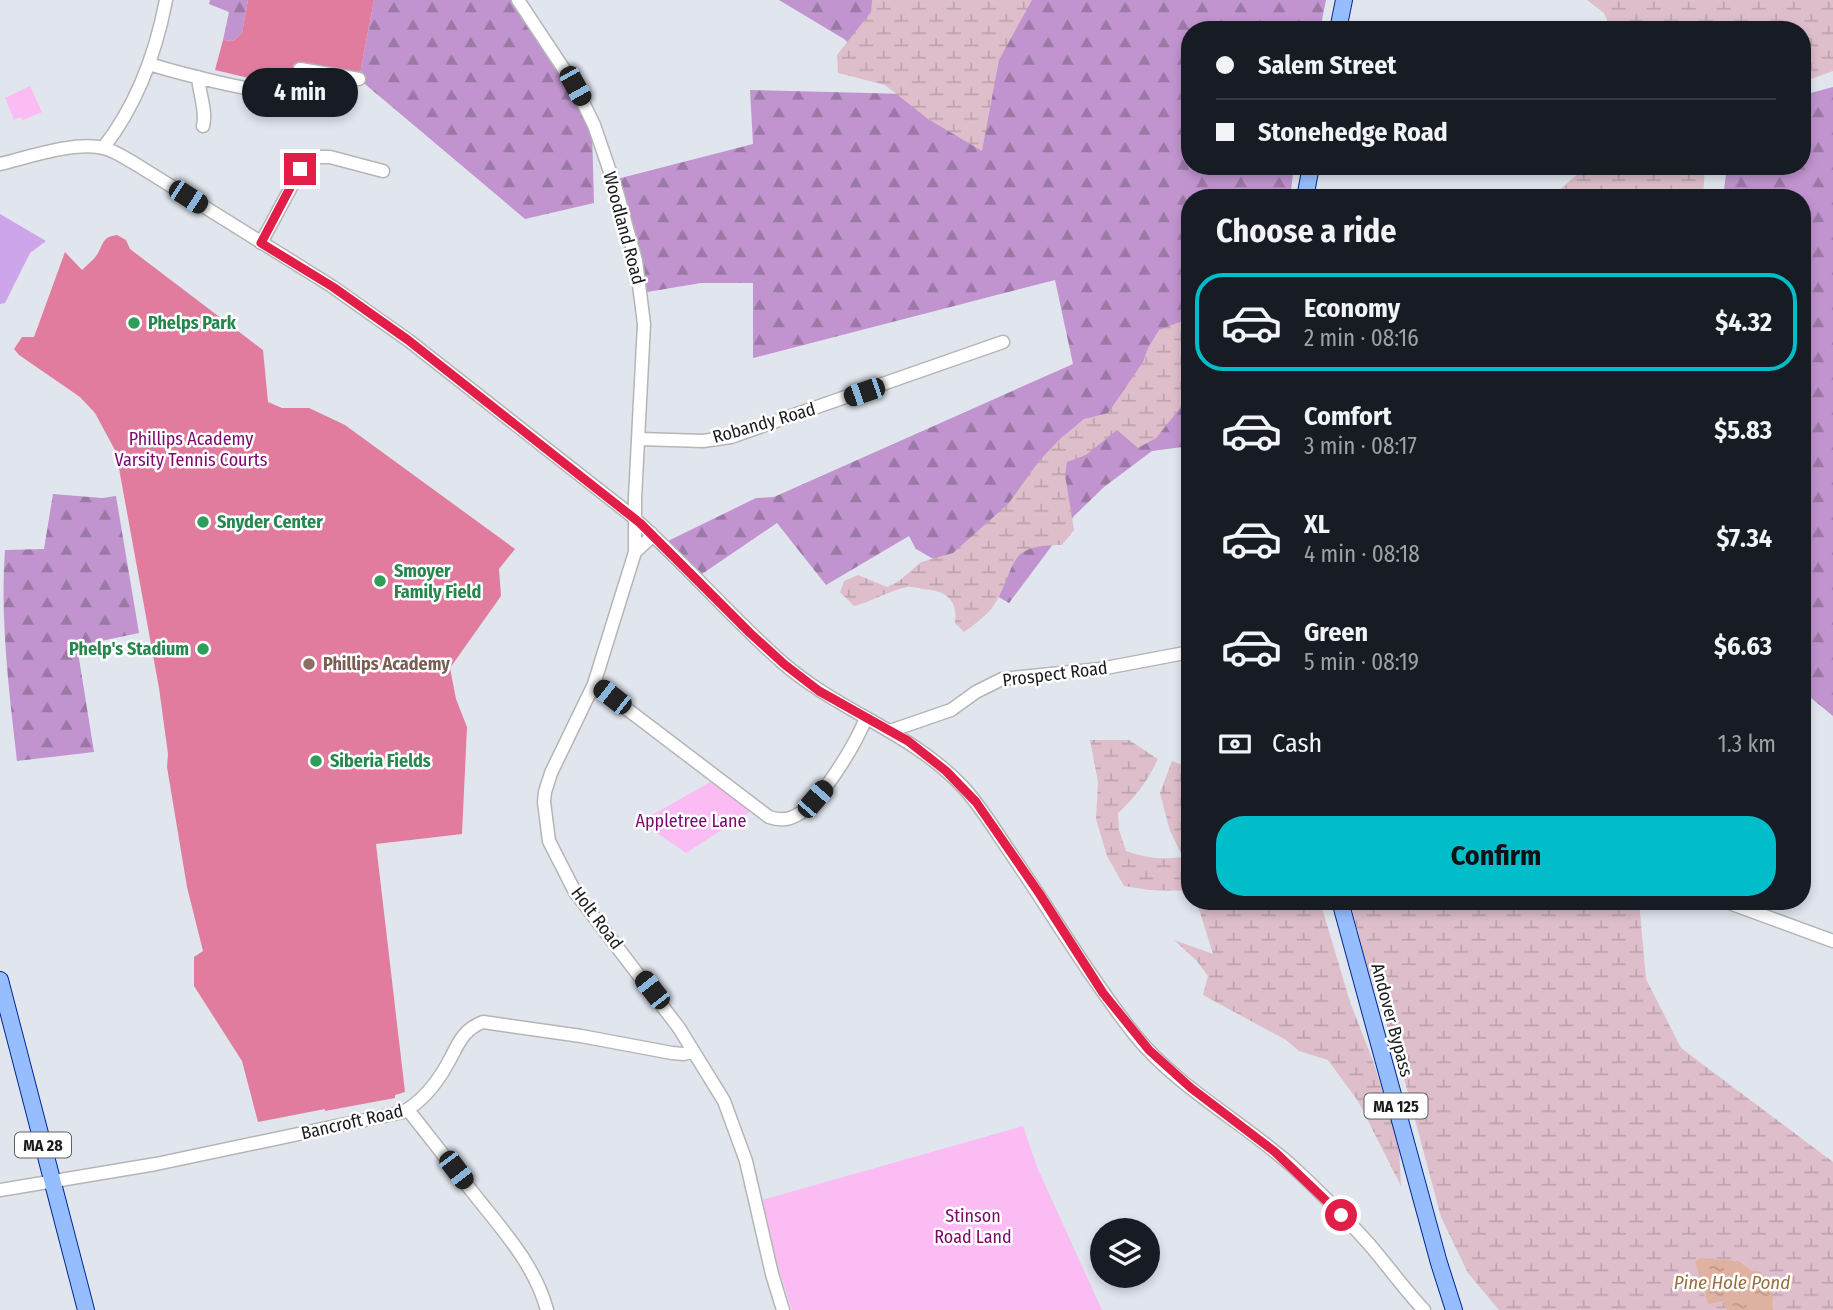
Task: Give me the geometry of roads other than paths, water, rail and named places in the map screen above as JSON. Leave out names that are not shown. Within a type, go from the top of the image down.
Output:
[{"type":"main road","points":[[1340,21],[1344,0]]},
{"type":"main road","name":"Andover Bypass","points":[[1342,910],[1454,1310]]},
{"type":"main road","name":"MA 28","points":[[0,980],[86,1310]]},
{"type":"street","points":[[103,148],[115,131],[149,64],[166,0]]},
{"type":"street","name":"Woodland Road","points":[[518,0],[575,86],[594,125],[636,261],[644,324],[636,520]]},
{"type":"street","points":[[149,64],[260,92],[289,91],[296,86],[300,69],[359,79]]},
{"type":"street","points":[[198,77],[199,96],[205,118],[203,126]]},
{"type":"street","points":[[0,164],[46,152],[81,148],[103,148],[134,163],[333,287],[408,340],[636,520],[784,664],[819,691],[908,741],[946,771],[976,802],[1103,993],[1149,1050],[1183,1081],[1296,1169],[1369,1245],[1424,1310]]},
{"type":"street","points":[[261,243],[300,169],[310,157],[334,158],[383,171]]},
{"type":"street","name":"Robandy Road","points":[[640,439],[703,441],[731,437],[1003,342]]},
{"type":"street","name":"Holt Road","points":[[636,520],[635,552],[594,684],[551,773],[545,792],[549,841],[575,892],[659,999],[724,1101],[755,1198],[783,1310]]},
{"type":"street","name":"Holt Road","points":[[635,552],[648,540],[651,533]]},
{"type":"street","name":"Prospect Road","points":[[890,731],[951,710],[976,692],[1002,679],[1100,669],[1181,654]]},
{"type":"street","points":[[594,684],[769,817],[779,820],[804,811],[834,776],[866,718]]},
{"type":"street","points":[[1749,910],[1833,941]]},
{"type":"street","name":"Bancroft Road","points":[[0,1190],[236,1147],[408,1110],[428,1093],[448,1064],[464,1033],[483,1022],[672,1053],[684,1054],[693,1051]]},
{"type":"street","points":[[408,1110],[502,1227],[538,1283],[547,1310]]},
{"type":"water","name":"Pine Hole Pond","points":[[1702,1258],[1739,1261],[1752,1271],[1759,1271],[1772,1285],[1773,1310],[1727,1310],[1723,1301],[1708,1304],[1695,1261]]},
{"type":"place","name":"Phelps Park","points":[[134,323]]},
{"type":"place","name":"Snyder Center","points":[[203,522]]},
{"type":"place","name":"Smoyer Family Field","points":[[380,581]]},
{"type":"place","name":"Phelp's Stadium","points":[[203,649]]},
{"type":"place","name":"Phillips Academy","points":[[309,664]]},
{"type":"place","name":"Siberia Fields","points":[[316,761]]},
{"type":"park label","name":"Phillips Academy Varsity Tennis Courts","points":[[191,450]]},
{"type":"park label","name":"Appletree Lane","points":[[691,821]]},
{"type":"park label","name":"Stinson Road Land","points":[[973,1226]]}]
